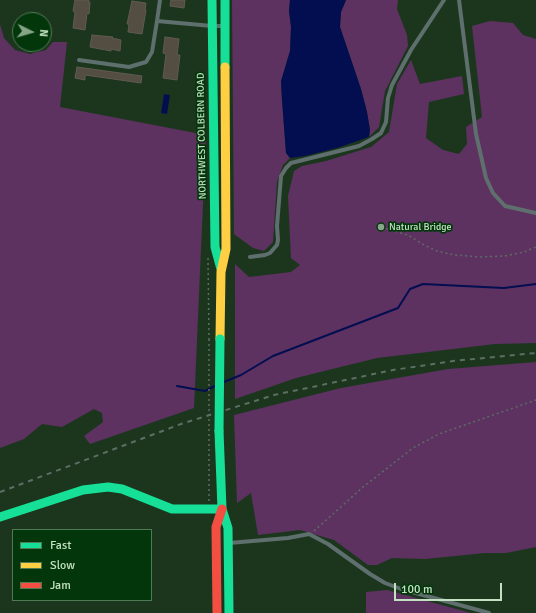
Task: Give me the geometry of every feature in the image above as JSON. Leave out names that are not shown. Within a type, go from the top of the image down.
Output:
[{"type":"main road","name":"NORTHWEST COLBERN ROAD","points":[[212,0],[215,247],[221,272]]},
{"type":"main road","name":"NORTHWEST COLBERN ROAD","points":[[225,0],[226,248],[221,272],[219,431],[222,509],[228,528],[229,613]]},
{"type":"main road","points":[[0,517],[83,490],[108,488],[122,489],[172,509],[222,509]]},
{"type":"main road","name":"NORTHWEST COLBERN ROAD","points":[[217,613],[216,527],[222,509]]},
{"type":"lane","points":[[79,60],[129,67],[146,62],[152,52],[160,0]]},
{"type":"lane","points":[[250,258],[270,253],[277,245],[281,176],[291,163],[359,146],[381,133],[386,122],[388,98],[392,85],[411,50],[444,0]]},
{"type":"lane","points":[[459,0],[476,134],[486,178],[493,193],[505,206],[536,213]]},
{"type":"lane","points":[[157,21],[226,26]]},
{"type":"lane","points":[[228,543],[288,538],[309,534],[328,544],[385,583],[401,589],[489,613]]},
{"type":"path","points":[[381,227],[408,235],[431,248],[454,255],[482,257],[505,256],[524,252],[536,247]]},
{"type":"path","points":[[209,339],[209,437]]},
{"type":"path","points":[[309,534],[322,525],[363,487],[413,448],[439,434],[536,400]]},
{"type":"shaded area","points":[[232,0],[290,0],[290,51],[281,82],[286,153],[290,158],[283,165],[277,182],[273,242],[264,251],[253,248],[234,234]]},
{"type":"shaded area","points":[[290,0],[346,0],[341,12],[340,27],[361,89],[370,130],[369,137],[337,148],[305,156],[290,158],[286,153],[281,81],[290,51]]},
{"type":"shaded area","points":[[346,0],[398,0],[397,9],[407,35],[408,46],[385,91],[379,127],[369,137],[370,130],[367,112],[361,89],[340,27],[341,12]]},
{"type":"shaded area","points":[[490,21],[513,23],[523,35],[536,39],[536,343],[495,344],[377,358],[296,378],[235,399],[235,264],[249,277],[291,272],[300,265],[291,258],[288,196],[294,171],[302,166],[326,161],[371,147],[389,132],[397,84],[411,60],[420,84],[462,76],[464,94],[429,102],[426,138],[443,150],[459,154],[467,144],[466,127],[482,117],[472,26]]},
{"type":"shaded area","points":[[0,24],[4,38],[12,47],[12,52],[30,54],[38,52],[52,52],[53,42],[67,42],[60,107],[206,135],[194,408],[90,444],[84,436],[103,422],[102,413],[94,409],[62,427],[42,424],[24,439],[0,448]]},
{"type":"shaded area","points":[[164,94],[170,95],[167,114],[161,113]]},
{"type":"shaded area","points":[[536,362],[536,547],[506,553],[485,553],[425,559],[392,558],[377,565],[368,565],[334,540],[300,530],[258,535],[251,493],[237,503],[234,415],[341,388],[448,369]]},
{"type":"shaded area","points":[[387,590],[471,613],[366,613],[366,592]]},
{"type":"building","points":[[75,0],[89,0],[88,2],[90,2],[85,30],[73,28],[75,12],[73,11]]},
{"type":"building","points":[[171,0],[185,0],[184,8],[170,6]]},
{"type":"building","points":[[132,1],[146,3],[142,34],[128,32],[129,24],[127,24]]},
{"type":"building","points":[[92,35],[113,37],[112,38],[121,40],[120,51],[90,47]]},
{"type":"building","points":[[165,37],[179,39],[177,55],[180,55],[177,80],[163,78],[166,54],[163,53]]},
{"type":"building","points":[[77,67],[142,76],[141,83],[85,75],[85,80],[75,78]]},
{"type":"waterway","points":[[224,382],[241,375],[273,356],[398,308],[410,289],[423,284],[504,288],[536,284]]},
{"type":"waterway","points":[[177,386],[205,391],[215,386]]},
{"type":"railway","points":[[0,492],[181,424],[274,395],[393,370],[453,361],[536,353]]},
{"type":"traffic: fast","points":[[212,0],[215,247],[221,269]]},
{"type":"traffic: fast","points":[[225,0],[225,67]]},
{"type":"traffic: fast","points":[[219,431],[220,339]]},
{"type":"traffic: fast","points":[[219,431],[222,509],[228,528],[229,613]]},
{"type":"traffic: fast","points":[[0,517],[83,490],[108,487],[122,489],[172,509],[222,509]]},
{"type":"traffic: slow","points":[[220,339],[221,272],[226,249],[225,67]]},
{"type":"traffic: jam","points":[[217,613],[216,527],[222,509]]},
{"type":"place","name":"Natural Bridge","points":[[381,227]]}]
